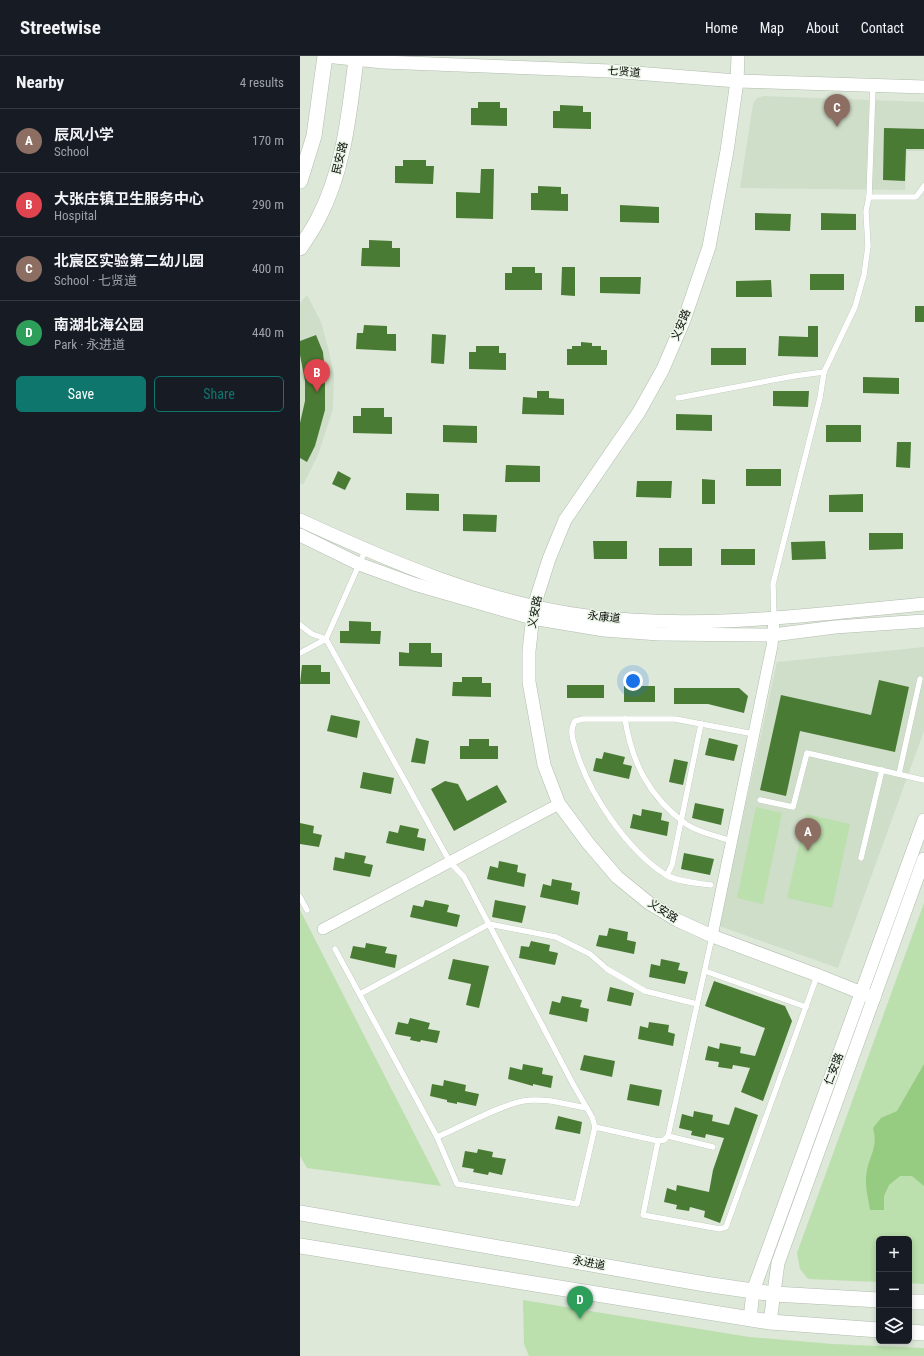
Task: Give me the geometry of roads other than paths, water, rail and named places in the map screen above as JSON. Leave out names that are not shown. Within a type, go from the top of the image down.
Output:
[{"type":"main road","points":[[300,181],[314,136],[325,56]]},
{"type":"main road","name":"民安路","points":[[300,248],[318,219],[335,179],[344,143],[347,58]]},
{"type":"main road","name":"永进道","points":[[300,1213],[753,1291],[774,1294],[876,1300]]},
{"type":"main road","points":[[300,1246],[770,1322],[876,1330]]},
{"type":"main road","points":[[912,1302],[924,1302]]},
{"type":"main road","points":[[912,1332],[924,1333]]},
{"type":"street","name":"七贤道","points":[[325,56],[610,71],[736,80],[924,87]]},
{"type":"street","name":"义安路","points":[[738,56],[726,151],[709,247],[684,320],[662,369],[639,412],[565,520],[549,559],[533,612],[528,651],[529,682],[544,765],[559,804],[588,843],[617,877],[649,903],[677,920],[712,936],[817,975],[868,996]]},
{"type":"street","name":"永康道","points":[[300,520],[365,551],[533,612],[637,621],[694,622],[774,620],[924,604]]},
{"type":"street","name":"永康道","points":[[300,535],[359,564],[414,584],[612,631],[659,634],[773,635],[835,627],[924,621]]},
{"type":"street","points":[[712,936],[772,646],[774,620]]},
{"type":"street","points":[[322,930],[559,804]]},
{"type":"street","name":"仁安路","points":[[770,1322],[778,1263],[868,996],[924,820]]},
{"type":"street","name":"仁安路","points":[[750,1319],[753,1291],[868,996],[924,859]]},
{"type":"lane","points":[[774,620],[773,584],[820,398],[824,372],[855,307],[864,275],[868,246],[866,211],[869,197],[873,86]]},
{"type":"lane","points":[[869,197],[916,197],[924,186]]},
{"type":"lane","points":[[678,398],[794,376],[824,372]]},
{"type":"lane","points":[[300,652],[326,639],[365,551]]},
{"type":"lane","points":[[300,625],[312,634],[326,639],[450,862],[464,877],[592,1117],[595,1127],[577,1204],[458,1184],[437,1137],[335,948]]},
{"type":"lane","points":[[899,774],[920,679]]},
{"type":"lane","points":[[711,885],[667,875],[646,858],[624,835],[600,803],[587,778],[572,735],[572,727],[575,721],[583,719],[675,719],[754,734]]},
{"type":"lane","points":[[625,719],[629,743],[641,775],[653,792],[686,824],[701,832],[732,840]]},
{"type":"lane","points":[[667,875],[672,865],[701,724]]},
{"type":"lane","points":[[760,800],[793,807],[807,753],[924,780]]},
{"type":"lane","points":[[861,858],[882,770]]},
{"type":"lane","points":[[300,897],[307,910]]},
{"type":"lane","points":[[360,994],[489,924],[556,937],[590,954],[607,969],[645,991],[697,1004]]},
{"type":"lane","points":[[595,1127],[658,1141],[664,1140],[668,1136],[712,936]]},
{"type":"lane","points":[[705,971],[806,1007]]},
{"type":"lane","points":[[658,1141],[643,1215],[720,1229],[726,1227],[817,975]]},
{"type":"lane","points":[[437,1137],[505,1106],[523,1101],[541,1100],[587,1108]]},
{"type":"lane","points":[[668,1136],[713,1147]]},
{"type":"place","name":"北宸区实验第二幼儿园","points":[[837,127]]},
{"type":"place","name":"大张庄镇卫生服务中心","points":[[317,392]]},
{"type":"place","name":"辰风小学","points":[[808,851]]},
{"type":"place","name":"南湖北海公园","points":[[580,1319]]}]
